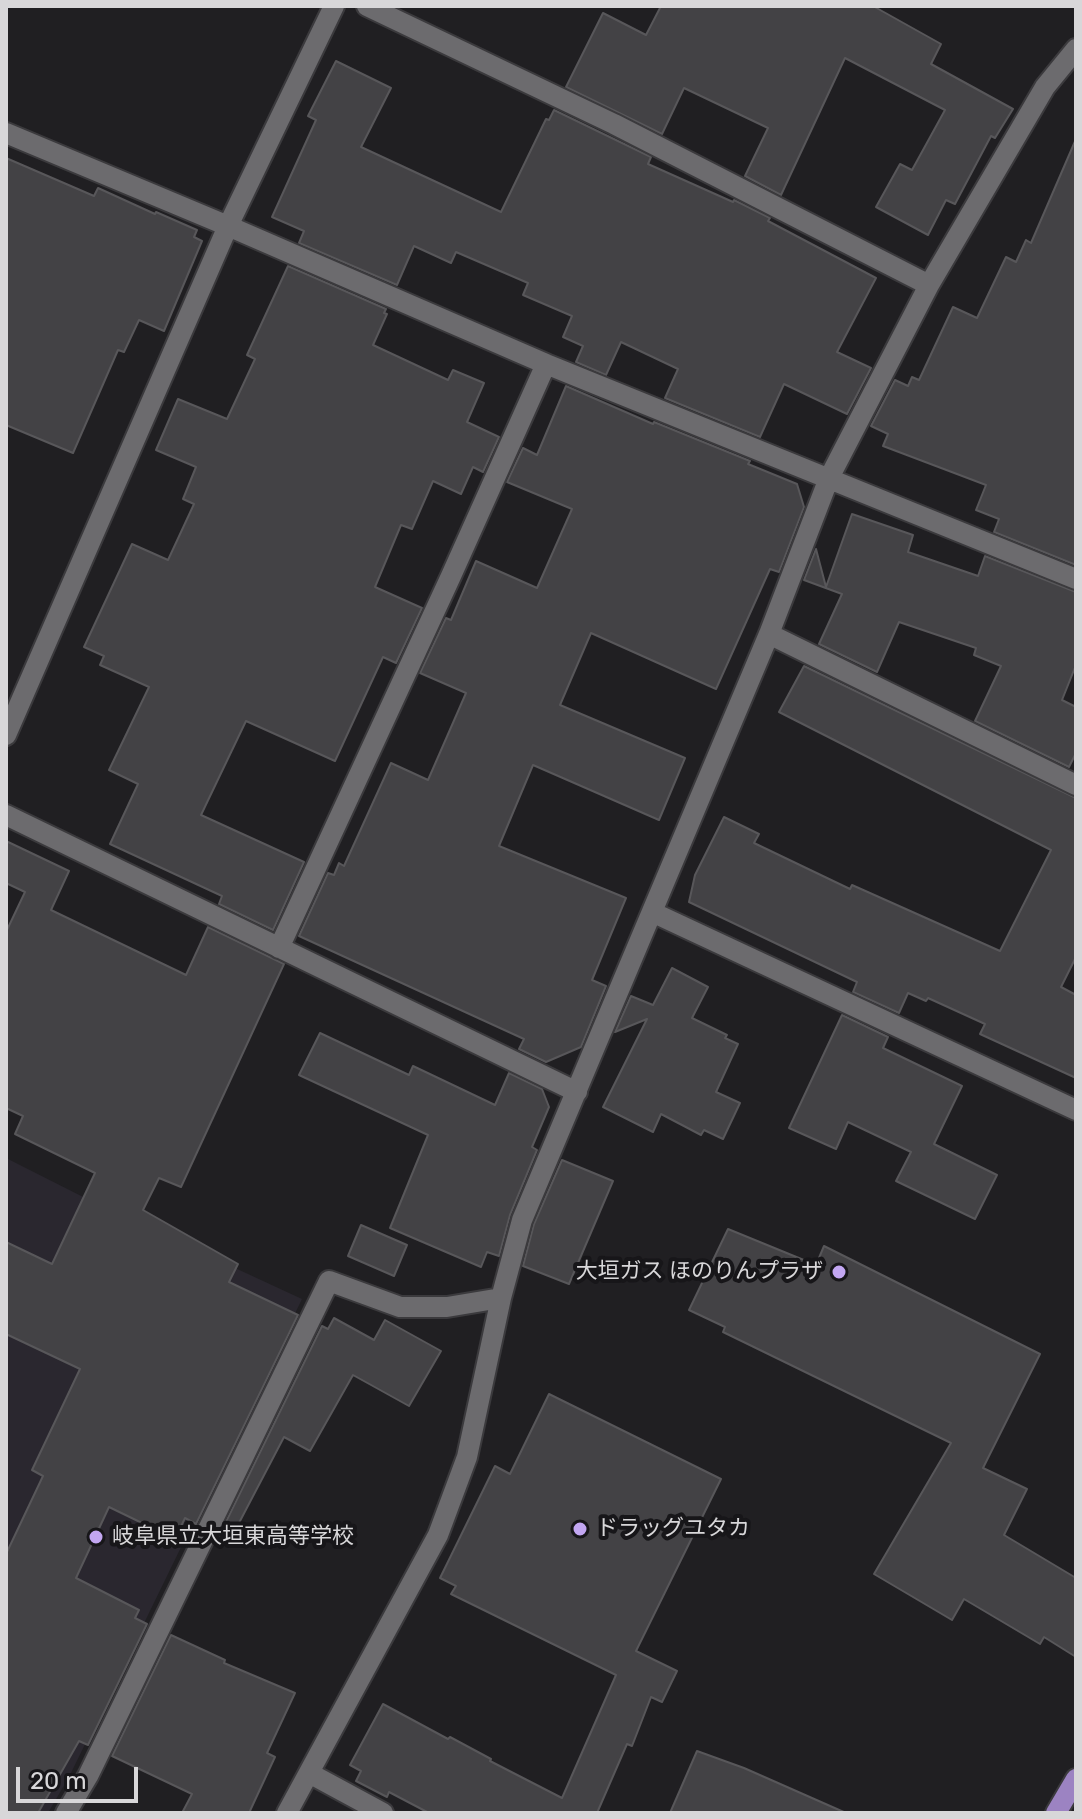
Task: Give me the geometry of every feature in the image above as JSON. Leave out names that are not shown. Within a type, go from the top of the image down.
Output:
[{"type":"main road","points":[[1056,1813],[1076,1779]]},
{"type":"street","points":[[6,735],[228,226],[334,6]]},
{"type":"street","points":[[367,6],[614,124],[929,285]]},
{"type":"street","points":[[287,1813],[438,1535],[467,1457],[501,1298],[522,1220],[654,913],[769,634],[829,478],[929,285],[1045,87],[1076,49]]},
{"type":"street","points":[[6,133],[546,364],[1076,579]]},
{"type":"street","points":[[279,948],[546,364]]},
{"type":"street","points":[[769,634],[1076,785]]},
{"type":"street","points":[[6,815],[577,1092]]},
{"type":"street","points":[[654,913],[1076,1110]]},
{"type":"street","points":[[66,1813],[88,1776],[329,1281],[400,1307],[447,1307],[501,1298]]},
{"type":"street","points":[[309,1773],[383,1813]]},
{"type":"shaded area","name":"岐阜県立大垣東高等学校","points":[[6,1158],[99,1205],[302,1299],[70,1775],[48,1813],[6,1813]]},
{"type":"building","points":[[661,6],[873,6],[941,44],[931,64],[1013,109],[995,138],[991,136],[955,204],[946,200],[928,235],[876,207],[900,164],[912,170],[945,110],[845,58],[781,195],[745,176],[768,128],[684,88],[662,134],[566,87],[603,13],[646,35]]},
{"type":"building","points":[[336,61],[391,88],[361,147],[501,212],[546,119],[549,120],[554,110],[651,157],[648,164],[770,218],[768,221],[876,278],[837,352],[871,368],[847,414],[784,384],[760,437],[665,398],[678,369],[621,342],[606,375],[576,362],[583,346],[563,337],[572,316],[523,295],[528,283],[456,252],[451,263],[414,246],[397,285],[299,243],[304,231],[272,217],[316,120],[308,116]]},
{"type":"building","points":[[1076,139],[1076,565],[994,532],[999,519],[976,510],[986,485],[883,446],[888,434],[871,426],[895,380],[908,386],[912,377],[919,380],[953,307],[977,318],[1006,257],[1016,262],[1026,240],[1031,243]]},
{"type":"building","points":[[6,158],[94,196],[98,188],[156,212],[197,230],[194,237],[202,241],[164,331],[139,320],[124,352],[118,350],[73,453],[6,425]]},
{"type":"building","points":[[288,266],[386,309],[384,313],[387,314],[373,345],[448,380],[453,370],[484,383],[467,422],[499,437],[483,472],[473,467],[461,494],[433,481],[412,529],[401,525],[375,587],[422,608],[396,663],[383,657],[335,761],[246,721],[201,815],[304,862],[273,930],[219,904],[222,896],[110,844],[138,784],[109,770],[149,687],[100,665],[104,656],[84,647],[132,544],[168,560],[194,504],[183,499],[196,467],[156,450],[178,399],[227,419],[255,359],[247,355]]},
{"type":"building","points":[[566,386],[750,461],[748,464],[797,484],[804,507],[779,572],[770,569],[716,689],[591,633],[560,705],[685,758],[659,820],[533,765],[499,846],[626,898],[592,980],[606,986],[581,1047],[546,1062],[519,1049],[524,1039],[299,936],[328,873],[334,875],[339,863],[344,866],[391,763],[428,780],[466,693],[420,673],[446,618],[451,620],[476,561],[537,588],[572,509],[507,482],[523,448],[537,455]]},
{"type":"building","points":[[852,514],[913,535],[908,552],[978,576],[985,556],[1076,592],[1076,665],[1062,700],[1076,707],[1076,753],[1069,767],[975,721],[1001,666],[974,655],[976,648],[899,622],[877,672],[819,644],[842,594],[804,580],[816,549],[826,587]]},
{"type":"building","points":[[804,666],[1076,798],[1076,957],[1061,987],[1076,995],[1076,1078],[980,1034],[985,1024],[928,998],[926,1001],[908,993],[899,1013],[853,992],[857,982],[689,902],[695,875],[724,817],[759,834],[754,843],[850,889],[852,885],[1000,951],[1051,850],[779,712]]},
{"type":"building","points":[[6,841],[69,871],[51,910],[186,975],[208,927],[284,964],[181,1187],[159,1178],[143,1210],[238,1264],[229,1282],[298,1315],[196,1524],[185,1518],[175,1539],[109,1507],[76,1578],[139,1610],[135,1618],[147,1624],[88,1745],[79,1741],[38,1813],[6,1813],[6,1554],[43,1476],[32,1470],[80,1369],[6,1334],[6,1242],[52,1264],[95,1173],[15,1134],[23,1116],[6,1108],[6,932],[25,892],[6,883]]},
{"type":"building","points":[[672,968],[708,987],[692,1018],[727,1035],[725,1038],[738,1044],[716,1092],[740,1103],[723,1139],[704,1130],[701,1135],[661,1114],[653,1132],[603,1107],[647,1019],[615,1032],[631,996],[653,1005]]},
{"type":"building","points":[[842,1015],[888,1037],[883,1048],[962,1086],[934,1144],[997,1175],[975,1219],[896,1181],[911,1152],[848,1122],[836,1149],[789,1128]]},
{"type":"building","points":[[320,1033],[409,1075],[413,1066],[495,1105],[509,1073],[542,1089],[549,1107],[532,1147],[537,1150],[510,1215],[499,1256],[487,1252],[481,1267],[390,1228],[428,1135],[299,1075]]},
{"type":"building","points":[[562,1160],[613,1181],[569,1284],[523,1266],[534,1224]]},
{"type":"building","points":[[361,1225],[407,1245],[394,1276],[348,1256]]},
{"type":"building","points":[[728,1229],[816,1265],[824,1246],[1040,1354],[983,1468],[1027,1489],[1004,1535],[1076,1578],[1076,1657],[1044,1637],[1040,1644],[964,1599],[952,1620],[874,1574],[951,1443],[723,1332],[725,1327],[689,1310]]},
{"type":"building","points":[[334,1318],[374,1340],[385,1320],[441,1351],[409,1406],[353,1375],[310,1451],[284,1437],[229,1542],[219,1536],[322,1326],[328,1329]]},
{"type":"building","name":"ドラッグユタカ","points":[[549,1394],[721,1479],[636,1651],[677,1671],[662,1702],[651,1697],[632,1746],[627,1744],[597,1813],[429,1813],[389,1792],[387,1797],[356,1781],[361,1771],[350,1765],[383,1704],[562,1798],[616,1675],[451,1594],[456,1586],[440,1578],[495,1466],[510,1474]]},
{"type":"building","points":[[171,1635],[225,1660],[224,1663],[295,1693],[267,1753],[275,1757],[249,1813],[182,1813],[192,1794],[112,1756]]},
{"type":"building","points":[[697,1751],[744,1768],[846,1813],[670,1813]]},
{"type":"place","name":"大垣ガス ほのりんプラザ","points":[[839,1272]]},
{"type":"place","name":"ドラッグユタカ","points":[[580,1529]]},
{"type":"place","name":"岐阜県立大垣東高等学校","points":[[96,1537]]}]
